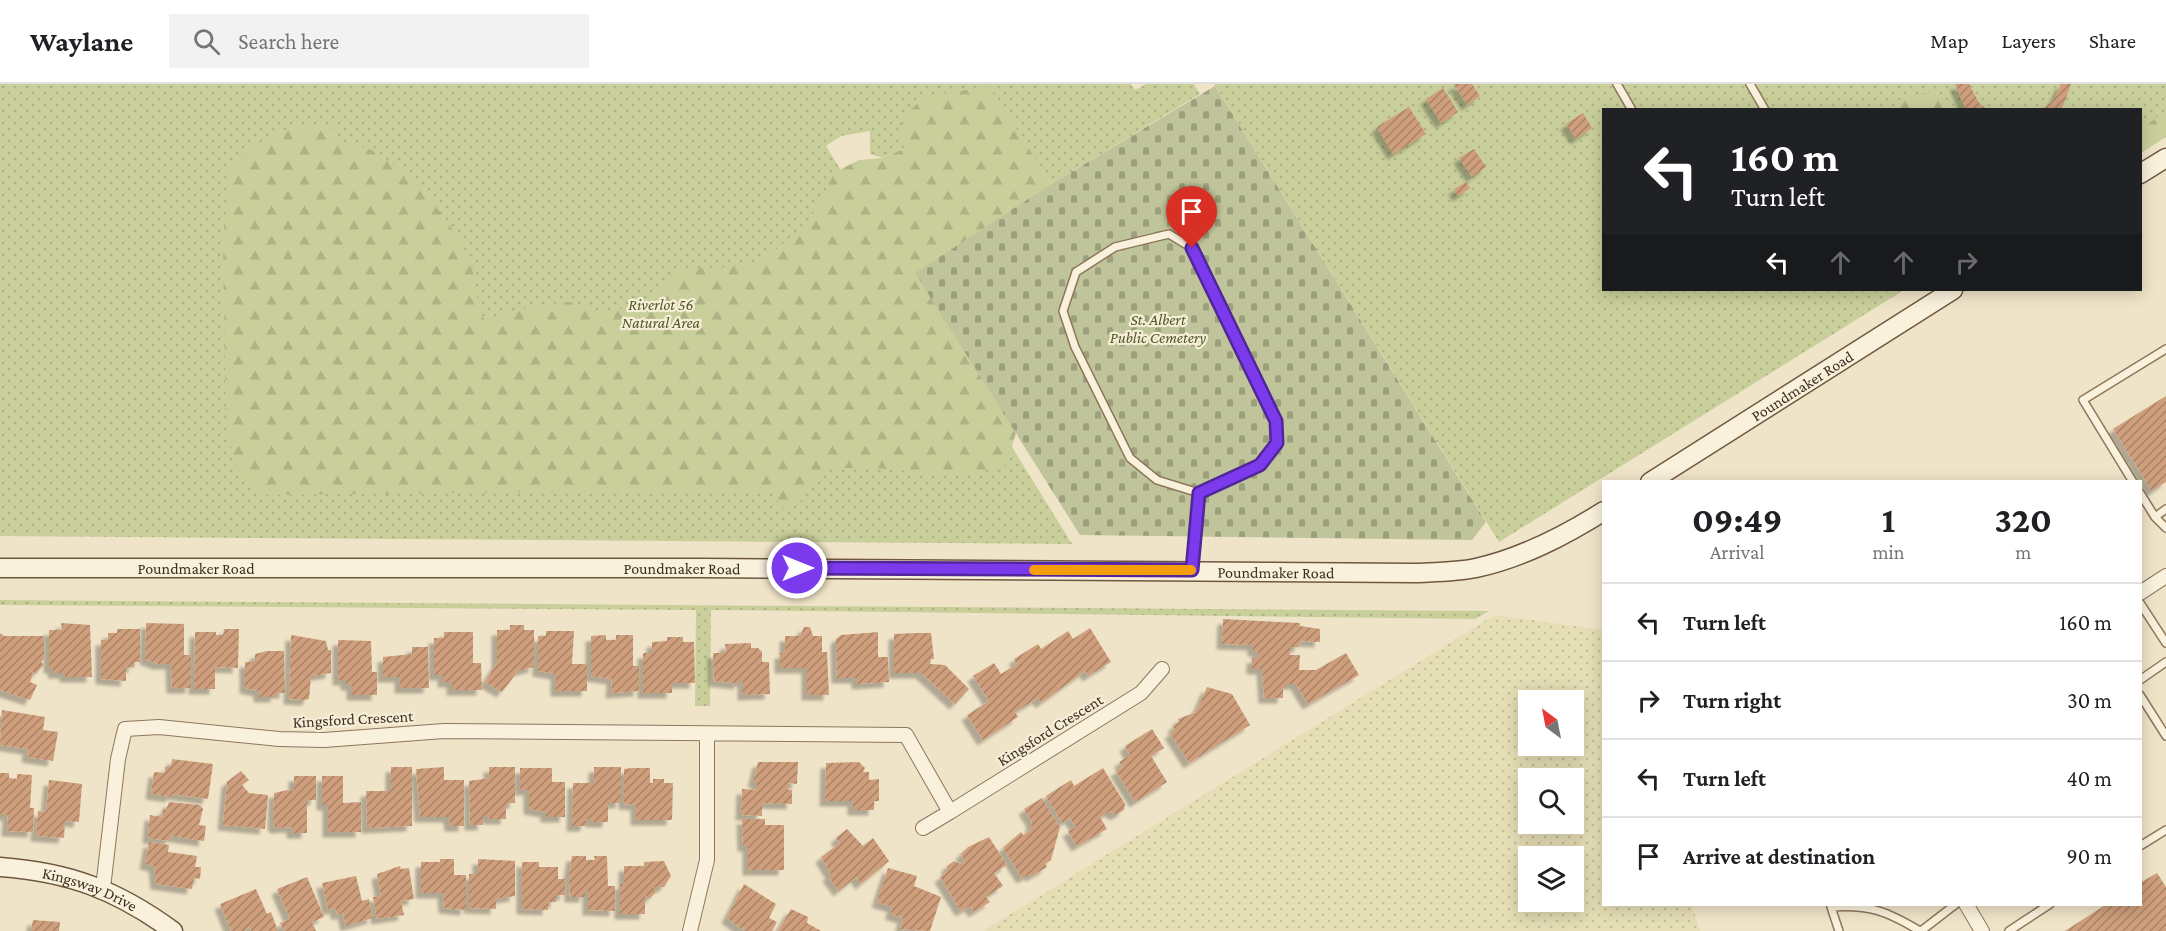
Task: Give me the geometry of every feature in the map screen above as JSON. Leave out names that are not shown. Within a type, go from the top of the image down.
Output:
[{"type":"street","points":[[2142,173],[2166,158]]},
{"type":"street","name":"Poundmaker Road","points":[[1653,480],[1951,291]]},
{"type":"street","name":"Poundmaker Road","points":[[0,568],[1192,570],[1416,573],[1475,568],[1517,556],[1570,532],[1602,512]]},
{"type":"street","points":[[2142,592],[2166,576]]},
{"type":"street","name":"Kingsford Crescent","points":[[923,828],[1141,693],[1162,669]]},
{"type":"street","name":"Kingsford Crescent","points":[[103,888],[118,759],[125,729],[159,727],[302,740],[444,730],[906,735],[950,812]]},
{"type":"street","points":[[690,931],[707,860],[707,734]]},
{"type":"street","name":"Kingsway Drive","points":[[0,867],[50,873],[103,888],[173,931]]},
{"type":"street","points":[[1967,906],[1982,931]]},
{"type":"lane","points":[[1617,84],[1631,108]]},
{"type":"lane","points":[[1750,84],[1764,108]]},
{"type":"lane","points":[[1169,234],[1192,248],[1276,421],[1277,443],[1260,465],[1199,493],[1157,480],[1130,458],[1075,347],[1063,311],[1076,272],[1115,247],[1169,234]]},
{"type":"lane","points":[[2132,480],[2083,399],[2166,349]]},
{"type":"lane","points":[[1192,570],[1199,493]]},
{"type":"lane","points":[[2142,496],[2155,517],[2166,528]]},
{"type":"lane","points":[[2155,517],[2166,509]]},
{"type":"lane","points":[[2142,606],[2166,644]]},
{"type":"lane","points":[[2142,679],[2166,662]]},
{"type":"lane","points":[[2142,698],[2166,735]]},
{"type":"lane","points":[[2142,845],[2166,830]]},
{"type":"lane","points":[[1839,931],[1831,907],[1845,906]]},
{"type":"lane","points":[[1863,906],[1890,913],[1921,931],[1953,906]]},
{"type":"lane","points":[[2009,931],[2047,906]]},
{"type":"shaded area","points":[[1495,615],[1602,630],[1602,906],[1692,906],[1700,931],[983,931]]},
{"type":"green space","name":"Riverlot 56 Natural Area","points":[[0,84],[1131,84],[1135,90],[1146,84],[1194,84],[1200,94],[1051,184],[989,86],[905,148],[883,158],[870,154],[870,131],[841,136],[826,146],[1072,544],[0,536]]},
{"type":"green space","points":[[1214,84],[2166,84],[2166,127],[2142,141],[2142,108],[1602,108],[1602,291],[1902,291],[1499,542]]},
{"type":"green space","points":[[990,86],[1051,184],[916,273],[1016,433],[1006,465],[959,476],[876,468],[824,468],[798,505],[779,508],[773,490],[259,495],[234,462],[226,423],[223,243],[230,162],[279,133],[306,126],[335,129],[341,145],[359,145],[374,152],[407,177],[438,210],[462,244],[472,267],[479,306],[485,321],[535,306],[570,302],[602,312],[645,305],[677,269],[757,266],[809,221],[835,172],[859,160],[883,158],[905,148],[898,126],[922,97]]},
{"type":"green space","name":"St. Albert Public Cemetery","points":[[1215,86],[1486,522],[1472,540],[1080,535],[915,273],[1051,184]]},
{"type":"green space","points":[[1935,91],[1956,108],[1889,108],[1911,97]]},
{"type":"green space","points":[[2166,110],[2166,137],[2142,152],[2142,129]]},
{"type":"green space","points":[[0,600],[1489,611],[1475,619],[711,610],[710,706],[695,706],[696,610],[0,605]]},
{"type":"building","points":[[1454,84],[1472,84],[1480,96],[1467,105]]},
{"type":"building","points":[[1955,84],[1969,84],[1979,103],[1985,108],[1965,108]]},
{"type":"building","points":[[2061,84],[2071,84],[2061,108],[2044,108],[2054,100]]},
{"type":"building","points":[[1443,88],[1458,112],[1441,123],[1426,99]]},
{"type":"building","points":[[1409,107],[1426,134],[1393,154],[1377,127]]},
{"type":"building","points":[[1583,113],[1592,128],[1576,139],[1566,124]]},
{"type":"building","points":[[1474,149],[1486,167],[1472,177],[1459,158]]},
{"type":"building","points":[[1466,182],[1470,188],[1458,196],[1454,189]]},
{"type":"building","points":[[2166,396],[2166,482],[2152,491],[2113,429]]},
{"type":"building","points":[[1223,619],[1300,623],[1300,626],[1320,629],[1320,642],[1300,641],[1299,647],[1290,647],[1290,655],[1300,655],[1299,670],[1316,670],[1346,653],[1359,675],[1308,704],[1296,684],[1286,684],[1286,688],[1283,688],[1283,698],[1264,698],[1262,669],[1252,669],[1252,658],[1257,658],[1258,651],[1253,651],[1253,645],[1222,644]]},
{"type":"building","points":[[61,623],[90,625],[92,677],[65,677],[65,673],[53,673],[53,668],[49,668],[49,630],[62,630]]},
{"type":"building","points":[[146,623],[184,624],[184,655],[191,655],[191,688],[172,688],[171,664],[158,664],[145,659]]},
{"type":"building","points":[[510,625],[524,625],[524,630],[534,630],[534,667],[518,671],[502,692],[485,682],[497,663],[497,630],[510,630]]},
{"type":"building","points":[[804,627],[810,627],[813,636],[822,636],[822,652],[827,652],[829,695],[807,695],[807,668],[780,668],[780,653],[785,653],[785,636],[800,636]]},
{"type":"building","points":[[1090,628],[1111,662],[1088,676],[1085,671],[1041,703],[1038,698],[1015,712],[1018,717],[983,740],[967,715],[989,701],[973,676],[994,663],[1001,674],[1017,664],[1014,659],[1038,644],[1041,649],[1068,631],[1073,639]]},
{"type":"building","points":[[117,629],[140,629],[140,662],[134,662],[134,667],[126,667],[126,681],[101,679],[101,640],[108,640],[108,633],[117,633]]},
{"type":"building","points":[[224,629],[239,629],[238,668],[215,667],[215,689],[194,689],[195,632],[216,632],[216,635],[223,635]]},
{"type":"building","points":[[546,631],[574,631],[572,664],[587,664],[587,691],[556,691],[556,674],[538,671],[538,636],[546,636]]},
{"type":"building","points":[[444,632],[473,632],[473,663],[481,663],[482,690],[452,690],[452,682],[443,682],[443,675],[434,675],[434,638],[444,638]]},
{"type":"building","points":[[878,632],[878,657],[888,657],[889,682],[857,684],[857,678],[837,678],[836,639],[841,635]]},
{"type":"building","points":[[0,633],[4,636],[44,636],[44,659],[41,662],[44,665],[35,674],[29,668],[33,674],[30,682],[37,685],[30,700],[0,690]]},
{"type":"building","points":[[931,633],[934,659],[931,659],[930,664],[945,665],[969,689],[955,704],[921,673],[894,673],[894,634]]},
{"type":"building","points":[[291,635],[326,641],[328,650],[331,650],[331,673],[311,676],[309,699],[289,699]]},
{"type":"building","points":[[606,635],[606,640],[616,640],[616,635],[633,635],[633,666],[639,666],[639,691],[611,693],[612,679],[591,676],[591,636]]},
{"type":"building","points":[[667,637],[683,637],[683,642],[694,642],[695,683],[672,683],[672,693],[643,693],[643,653],[652,653],[652,642],[667,641]]},
{"type":"building","points":[[338,640],[371,641],[372,672],[377,672],[377,695],[352,695],[352,685],[346,685],[346,680],[338,680]]},
{"type":"building","points":[[751,643],[751,648],[758,648],[762,652],[762,662],[769,662],[770,694],[743,695],[743,681],[739,681],[739,684],[714,681],[713,653],[726,653],[725,644]]},
{"type":"building","points":[[412,647],[428,647],[429,688],[400,688],[400,677],[383,677],[383,657],[412,654]]},
{"type":"building","points":[[284,651],[285,693],[276,693],[276,697],[259,697],[259,691],[245,688],[245,662],[255,662],[255,654]]},
{"type":"building","points":[[1207,687],[1232,694],[1250,725],[1189,763],[1170,733],[1175,730],[1173,726],[1179,722],[1178,719],[1196,712]]},
{"type":"building","points":[[2,710],[45,717],[43,730],[58,732],[53,761],[27,757],[28,749],[0,745]]},
{"type":"building","points":[[1152,729],[1164,748],[1151,756],[1167,782],[1135,802],[1116,771],[1123,767],[1119,762],[1130,755],[1125,746]]},
{"type":"building","points":[[172,759],[213,764],[208,799],[172,794],[171,797],[151,794],[154,772],[165,773],[165,767],[171,767]]},
{"type":"building","points":[[758,762],[798,762],[797,784],[788,783],[788,790],[792,790],[792,804],[762,803],[762,816],[741,815],[742,789],[757,790],[757,782],[753,782]]},
{"type":"building","points":[[859,762],[865,768],[863,772],[869,772],[869,780],[879,779],[879,801],[874,801],[874,810],[853,810],[853,801],[825,801],[826,763]]},
{"type":"building","points":[[391,767],[412,767],[412,826],[367,828],[366,791],[391,791]]},
{"type":"building","points":[[444,767],[444,780],[464,780],[464,826],[450,826],[449,817],[420,817],[416,769]]},
{"type":"building","points":[[489,767],[515,767],[515,803],[506,803],[506,819],[489,819],[488,816],[483,816],[483,825],[470,825],[469,781],[489,778]]},
{"type":"building","points":[[594,767],[621,767],[621,803],[608,803],[608,822],[591,822],[591,819],[586,819],[586,826],[572,826],[573,783],[594,783]]},
{"type":"building","points":[[520,768],[552,768],[552,782],[565,782],[565,817],[546,817],[546,812],[529,809],[529,790],[520,790]]},
{"type":"building","points":[[650,768],[650,783],[653,783],[653,779],[664,779],[664,783],[673,783],[672,820],[636,820],[636,805],[624,804],[624,769]]},
{"type":"building","points":[[1103,768],[1125,804],[1124,810],[1116,815],[1110,811],[1100,817],[1107,829],[1077,846],[1068,831],[1076,827],[1070,818],[1062,823],[1046,796],[1071,780],[1074,786]]},
{"type":"building","points":[[241,771],[249,780],[242,785],[249,793],[268,795],[265,829],[223,825],[227,782]]},
{"type":"building","points":[[0,773],[9,773],[9,778],[17,779],[17,774],[32,775],[30,808],[34,808],[33,832],[7,831],[8,815],[0,815]]},
{"type":"building","points":[[294,776],[316,776],[316,800],[307,800],[307,833],[292,833],[292,827],[276,828],[273,824],[274,793],[292,789],[294,793]]},
{"type":"building","points":[[322,776],[343,776],[343,803],[361,802],[361,832],[328,832],[328,805],[322,805]]},
{"type":"building","points":[[49,780],[82,784],[79,822],[65,821],[64,838],[36,836],[38,811],[46,812]]},
{"type":"building","points":[[1042,798],[1060,827],[1051,860],[1045,864],[1047,867],[1032,876],[1030,874],[1022,878],[1003,848],[1021,832],[1023,835],[1030,831],[1032,822],[1024,809]]},
{"type":"building","points":[[169,802],[200,805],[203,809],[199,825],[206,826],[204,841],[171,836],[170,841],[148,838],[150,815],[162,817],[163,809],[166,810]]},
{"type":"building","points":[[742,819],[765,819],[765,825],[784,825],[784,870],[748,870],[748,846],[743,846]]},
{"type":"building","points":[[847,829],[863,846],[873,838],[889,861],[861,884],[856,877],[839,891],[828,876],[831,874],[821,857],[840,843],[836,838]]},
{"type":"building","points":[[989,837],[1007,865],[994,873],[1003,886],[986,897],[990,902],[974,912],[970,906],[961,911],[940,877],[947,872],[947,866],[954,861],[960,864],[965,861],[961,854],[968,847]]},
{"type":"building","points":[[149,842],[169,845],[168,852],[197,856],[195,867],[201,867],[200,879],[194,878],[192,889],[156,884],[154,866],[145,864]]},
{"type":"building","points":[[572,856],[586,856],[586,860],[595,860],[594,856],[607,856],[608,886],[615,886],[615,911],[588,910],[588,891],[585,891],[585,897],[570,897],[569,875]]},
{"type":"building","points":[[440,859],[454,859],[454,875],[466,875],[466,910],[444,908],[443,893],[421,893],[421,862],[440,862]]},
{"type":"building","points":[[478,859],[515,861],[515,896],[496,899],[496,909],[469,908],[469,874],[478,874]]},
{"type":"building","points":[[664,861],[671,876],[664,887],[653,887],[657,891],[649,899],[645,895],[645,914],[620,914],[620,884],[624,884],[624,866],[644,866],[644,862]]},
{"type":"building","points":[[522,862],[539,862],[539,867],[558,867],[558,879],[565,879],[565,895],[556,895],[556,902],[548,902],[548,910],[522,909]]},
{"type":"building","points":[[400,866],[401,869],[409,868],[414,899],[401,901],[404,915],[377,919],[373,897],[381,896],[377,874]]},
{"type":"building","points":[[888,868],[917,876],[914,886],[941,897],[930,931],[900,929],[903,918],[890,914],[893,907],[877,902]]},
{"type":"building","points":[[2157,873],[2166,887],[2166,931],[2065,931],[2104,906],[2142,906],[2142,882]]},
{"type":"building","points":[[356,876],[362,901],[369,899],[373,918],[346,926],[343,913],[337,915],[335,908],[328,910],[322,883]]},
{"type":"building","points":[[307,877],[324,917],[312,922],[316,931],[284,931],[280,923],[290,919],[277,889]]},
{"type":"building","points":[[744,884],[776,904],[769,918],[777,922],[772,931],[743,931],[745,927],[742,929],[727,918]]},
{"type":"building","points":[[256,889],[267,914],[271,912],[278,931],[251,931],[249,927],[247,931],[231,931],[220,904]]},
{"type":"building","points":[[791,909],[808,917],[807,923],[821,931],[778,931]]},
{"type":"building","points":[[33,920],[60,922],[59,931],[31,931]]},
{"type":"slow traffic","points":[[1034,570],[1191,570]]},
{"type":"route","points":[[797,568],[1192,570],[1199,493],[1260,465],[1277,443],[1276,421],[1192,248]]}]
